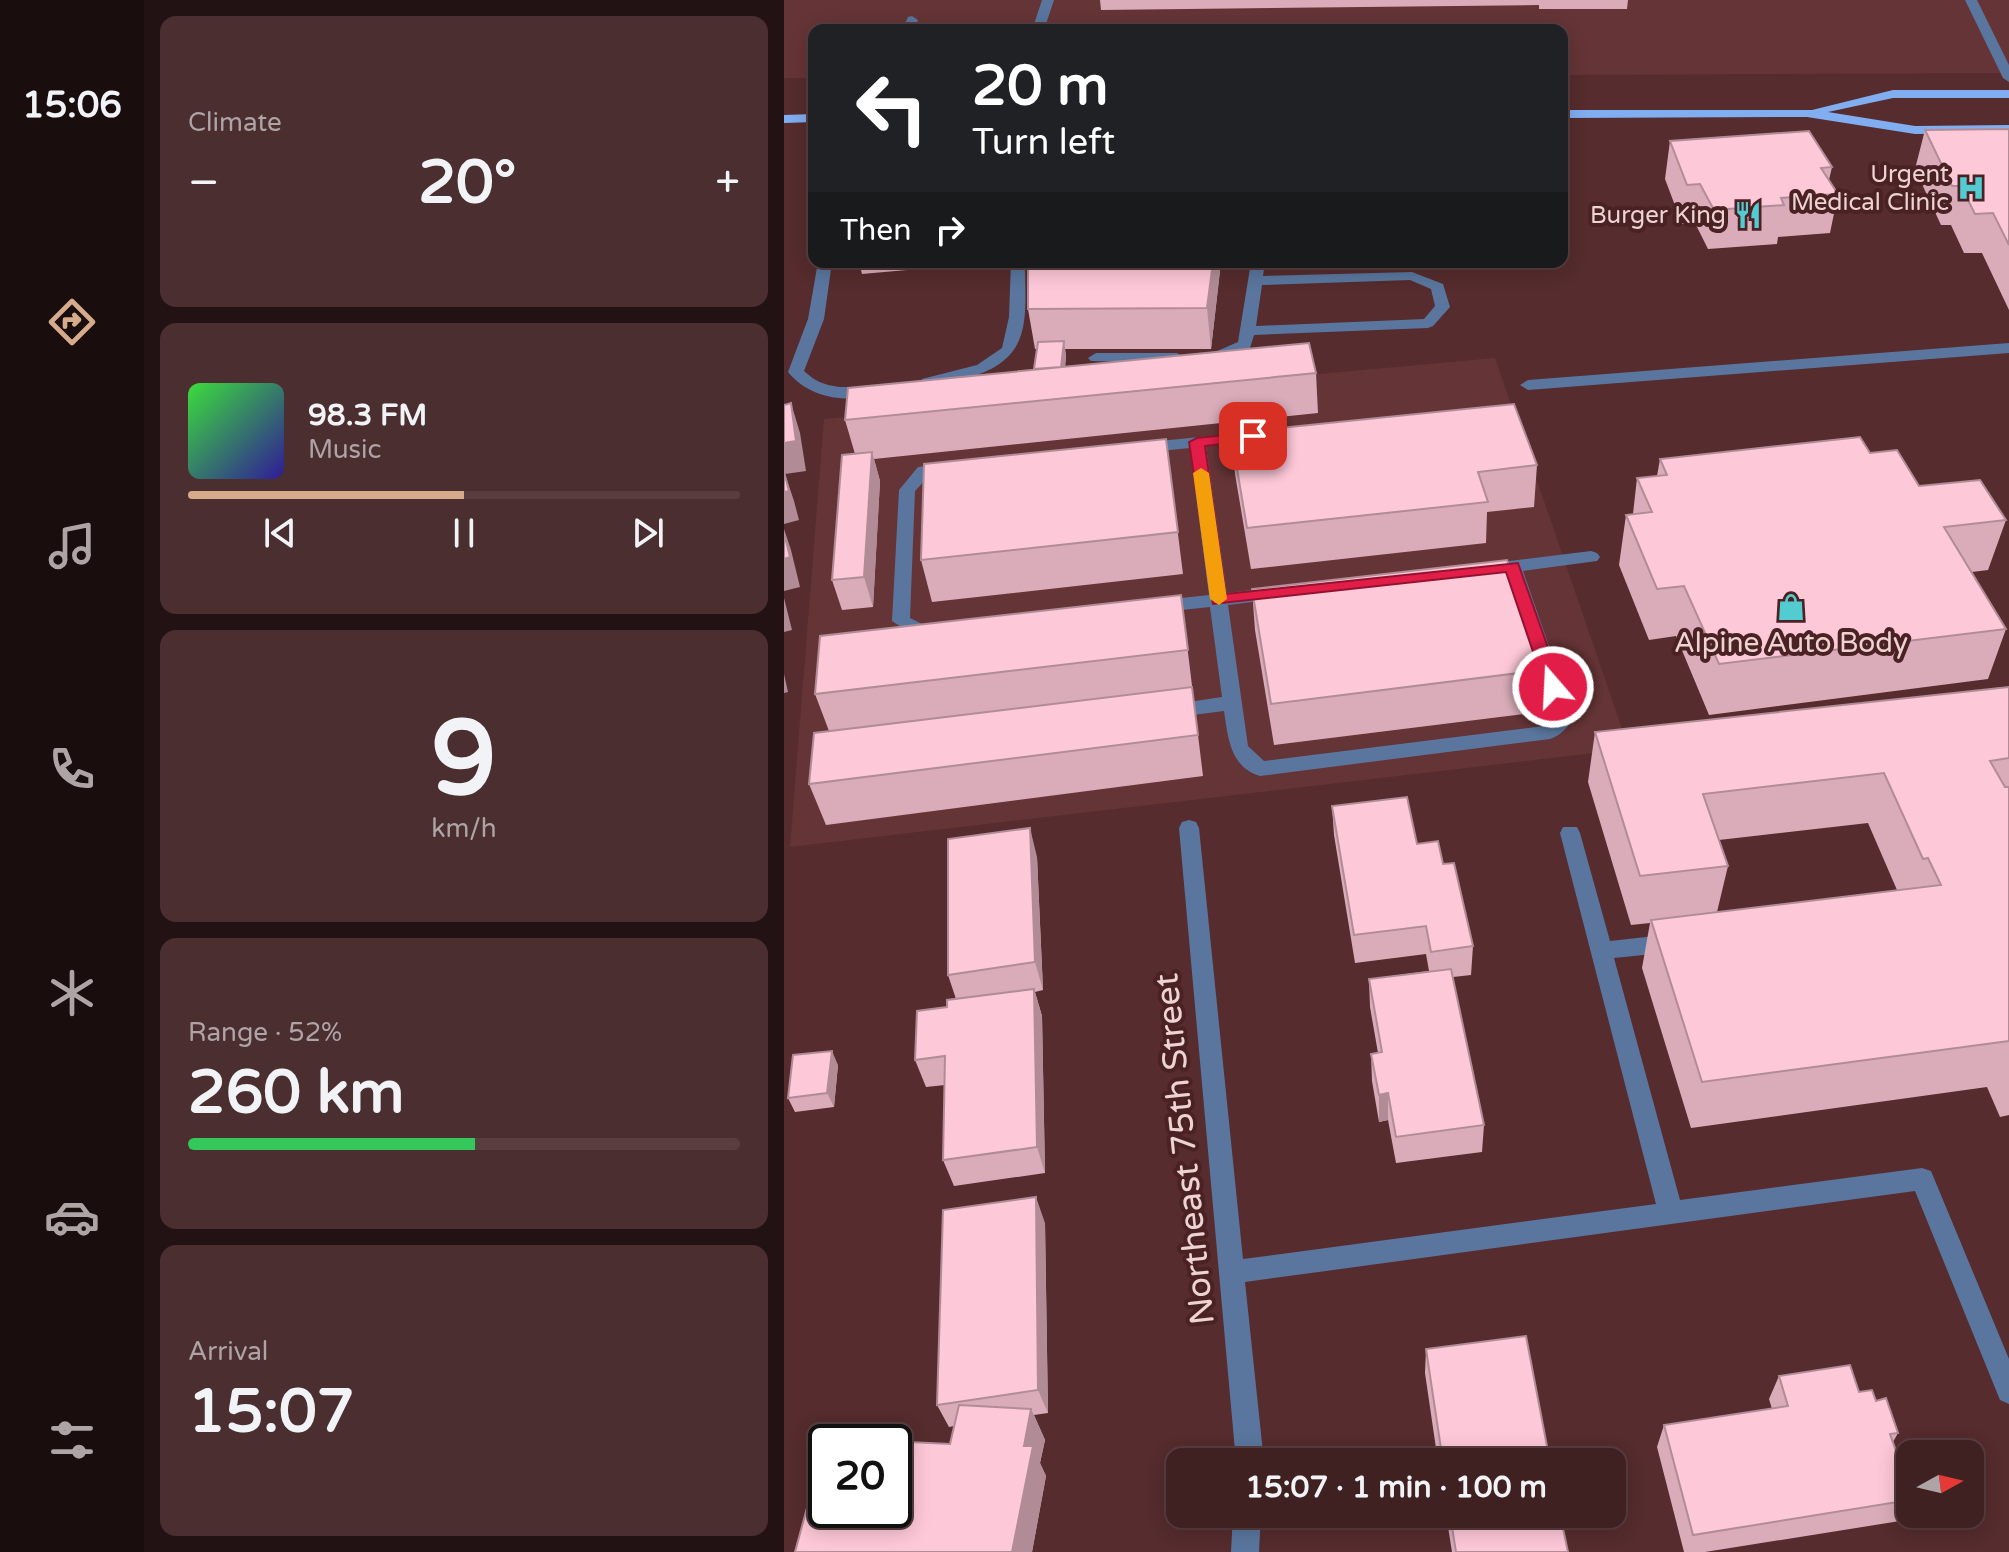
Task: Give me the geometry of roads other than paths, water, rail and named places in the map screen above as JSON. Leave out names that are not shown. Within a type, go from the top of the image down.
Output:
[{"type":"main road","points":[[1807,113],[1893,94],[2009,94]]},
{"type":"main road","points":[[1568,114],[1807,113],[1915,130],[2009,129]]},
{"type":"main road","points":[[784,119],[808,118]]},
{"type":"street","points":[[1040,24],[1048,0]]},
{"type":"street","points":[[1971,0],[2009,78]]},
{"type":"street","points":[[824,268],[816,319],[792,363],[796,372],[806,383],[823,391],[845,394],[883,390]]},
{"type":"street","points":[[911,385],[980,373],[1002,358],[1015,341],[1018,268]]},
{"type":"street","points":[[1096,358],[1220,358],[1245,345],[1257,268]]},
{"type":"street","points":[[1248,331],[1428,323],[1443,307],[1438,287],[1412,276],[1256,281]]},
{"type":"street","points":[[1528,385],[2009,348]]},
{"type":"street","points":[[1121,450],[1272,434]]},
{"type":"street","points":[[1197,442],[1239,749],[1260,769],[1550,732],[1564,718],[1512,566]]},
{"type":"street","points":[[955,630],[925,634],[901,621],[907,490],[924,471],[969,466]]},
{"type":"street","points":[[1466,572],[1591,557]]},
{"type":"street","points":[[1141,609],[1296,591]]},
{"type":"street","points":[[1156,712],[1232,703]]},
{"type":"street","name":"Northeast 75th Street","points":[[1189,828],[1249,1448]]},
{"type":"street","points":[[1570,833],[1671,1213]]},
{"type":"street","points":[[1601,951],[1695,940]]},
{"type":"street","points":[[1234,1272],[1922,1179],[2009,1391]]},
{"type":"street","points":[[1245,1552],[1246,1528]]},
{"type":"place","name":"Urgent Medical Clinic","points":[[1971,188]]},
{"type":"place","name":"Burger King","points":[[1748,215]]},
{"type":"place","name":"Alpine Auto Body","points":[[1791,607]]}]
